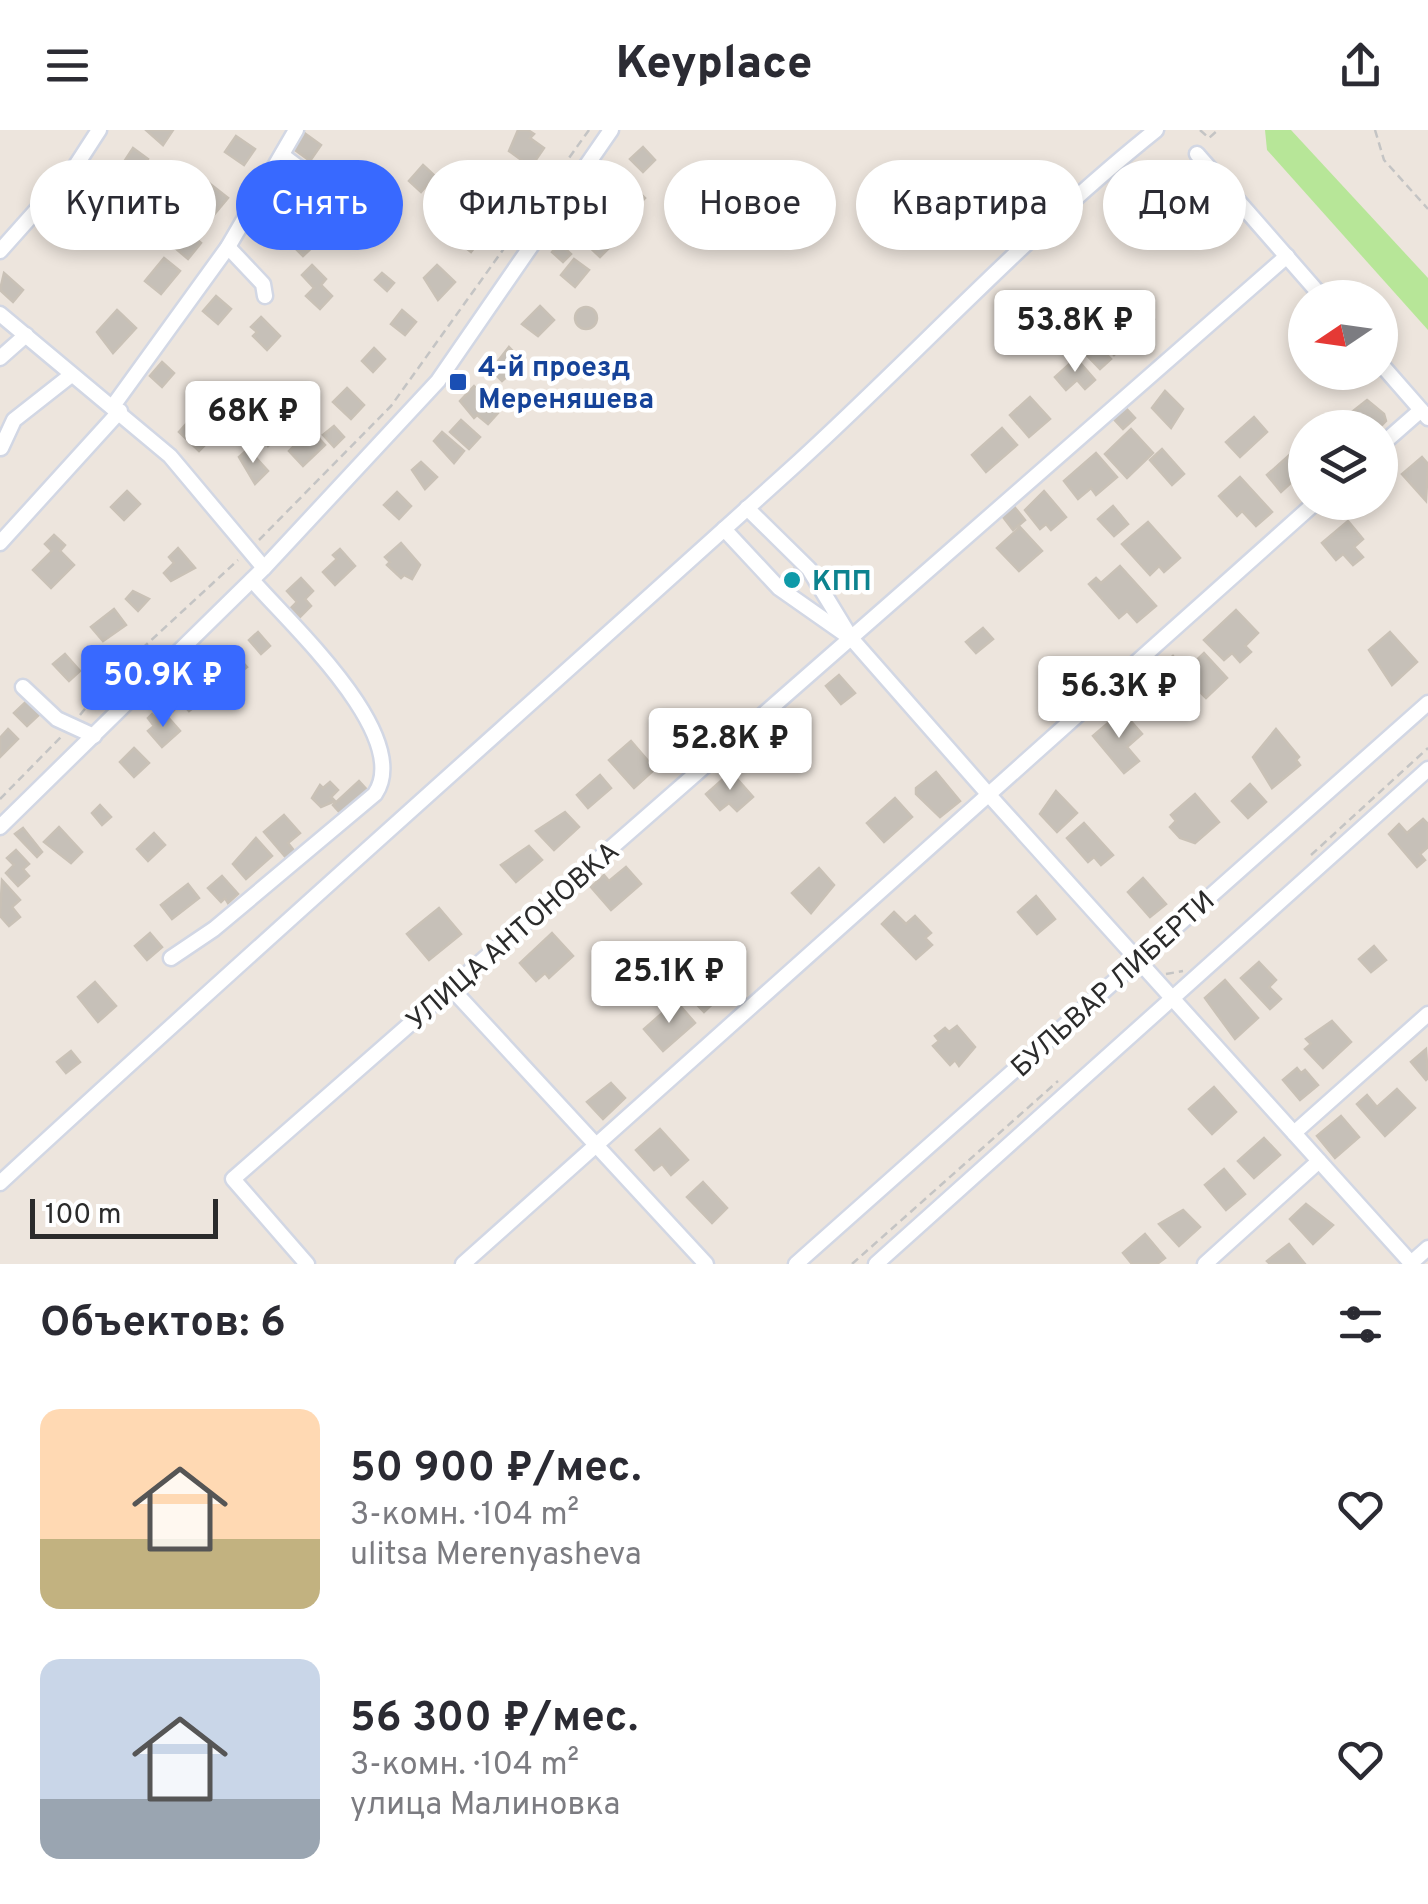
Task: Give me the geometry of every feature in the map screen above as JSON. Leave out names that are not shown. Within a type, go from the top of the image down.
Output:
[{"type":"street","points":[[0,251],[74,167],[99,130]]},
{"type":"street","points":[[0,543],[117,409],[228,247],[296,130]]},
{"type":"street","points":[[0,827],[264,568],[438,381],[611,130]]},
{"type":"street","points":[[0,1183],[276,928],[748,508],[1094,179],[1156,130]]},
{"type":"street","points":[[282,154],[290,160]]},
{"type":"street","points":[[1197,154],[1308,280]]},
{"type":"street","points":[[228,247],[263,284],[266,296]]},
{"type":"street","name":"УЛИЦА АНТОНОВКА","points":[[307,1264],[232,1179],[1287,256]]},
{"type":"street","points":[[0,314],[170,456],[264,568]]},
{"type":"street","points":[[0,358],[26,336]]},
{"type":"street","points":[[1,448],[7,422],[70,376]]},
{"type":"street","points":[[1398,384],[1424,414],[1398,433]]},
{"type":"street","points":[[748,508],[809,569],[851,638],[1411,1263],[1428,1248]]},
{"type":"street","points":[[463,1264],[1296,520]]},
{"type":"street","points":[[724,529],[779,588],[851,638]]},
{"type":"street","points":[[170,958],[214,929],[375,794],[383,776],[380,748],[369,716],[252,580]]},
{"type":"street","points":[[23,687],[56,719],[94,736]]},
{"type":"street","name":"БУЛЬВАР ЛИБЕРТИ","points":[[796,1264],[1428,703]]},
{"type":"street","name":"БУЛЬВАР ЛИБЕРТИ","points":[[876,1264],[1428,769]]},
{"type":"street","points":[[451,988],[706,1264]]},
{"type":"street","points":[[1294,1133],[1428,1014]]},
{"type":"street","points":[[1205,1264],[1319,1161]]},
{"type":"path","points":[[0,800],[71,726],[106,681],[250,549],[391,406],[589,130]]},
{"type":"path","points":[[1200,130],[1209,138],[1218,130]]},
{"type":"path","points":[[1375,130],[1384,160],[1428,208]]},
{"type":"path","points":[[1298,866],[1428,748]]},
{"type":"path","points":[[1152,976],[1182,972]]},
{"type":"path","points":[[852,1264],[1067,1074]]},
{"type":"green space","points":[[1265,130],[1291,130],[1428,278],[1428,330],[1398,296],[1398,280],[1383,280],[1267,150]]},
{"type":"building","points":[[146,130],[173,130],[163,145]]},
{"type":"building","points":[[518,130],[534,134],[530,138],[544,148],[536,160],[521,160],[509,151]]},
{"type":"building","points":[[303,132],[321,145],[311,160],[291,147]]},
{"type":"building","points":[[236,136],[255,149],[247,160],[237,160],[225,152]]},
{"type":"building","points":[[643,147],[655,160],[644,171],[644,160],[630,159]]},
{"type":"building","points":[[133,148],[148,159],[147,160],[125,160]]},
{"type":"building","points":[[423,165],[421,192],[409,181]]},
{"type":"building","points":[[216,189],[228,198],[216,212]]},
{"type":"building","points":[[178,250],[195,250],[188,259]]},
{"type":"building","points":[[567,250],[571,254],[563,262],[552,252]]},
{"type":"building","points":[[164,258],[180,271],[161,294],[145,281]]},
{"type":"building","points":[[574,259],[589,270],[575,287],[561,275]]},
{"type":"building","points":[[312,265],[326,279],[321,285],[332,296],[320,309],[306,296],[314,288],[302,275]]},
{"type":"building","points":[[437,265],[455,282],[438,300],[424,278]]},
{"type":"building","points":[[4,273],[23,290],[13,302],[0,290]]},
{"type":"building","points":[[382,273],[394,283],[387,291],[375,280]]},
{"type":"building","points":[[216,296],[231,309],[218,324],[203,311]]},
{"type":"building","points":[[1140,302],[1154,319],[1134,336],[1120,319]]},
{"type":"building","points":[[540,306],[554,320],[538,336],[522,324]]},
{"type":"building","points":[[586,307],[594,310],[594,326],[586,329],[578,326],[575,318],[578,310]]},
{"type":"building","points":[[117,310],[136,328],[113,353],[97,332]]},
{"type":"building","points":[[402,310],[416,322],[405,335],[391,324]]},
{"type":"building","points":[[261,317],[280,336],[267,350],[253,336],[257,332],[251,327]]},
{"type":"building","points":[[1103,323],[1124,346],[1114,355],[1110,351],[1107,355],[1111,359],[1100,369],[1078,346]]},
{"type":"building","points":[[509,347],[523,362],[502,381],[491,370]]},
{"type":"building","points":[[374,348],[385,359],[373,372],[362,361]]},
{"type":"building","points":[[1076,358],[1095,380],[1085,389],[1077,380],[1066,390],[1055,377]]},
{"type":"building","points":[[162,362],[174,373],[162,387],[150,376]]},
{"type":"building","points":[[474,386],[498,413],[488,424],[477,415],[474,418],[460,401]]},
{"type":"building","points":[[347,388],[364,405],[351,419],[333,402]]},
{"type":"building","points":[[1165,391],[1183,409],[1171,428],[1152,408]]},
{"type":"building","points":[[1030,397],[1050,419],[1029,437],[1010,415]]},
{"type":"building","points":[[1367,400],[1379,410],[1354,410]]},
{"type":"building","points":[[1123,405],[1135,418],[1123,429],[1111,416]]},
{"type":"building","points":[[194,415],[215,435],[199,451],[179,432]]},
{"type":"building","points":[[1254,417],[1267,432],[1240,457],[1226,442]]},
{"type":"building","points":[[264,420],[280,436],[268,446],[253,430]]},
{"type":"building","points":[[461,420],[480,437],[469,449],[450,432]]},
{"type":"building","points":[[334,426],[344,437],[334,447],[323,435]]},
{"type":"building","points":[[1002,428],[1017,445],[986,472],[972,455]]},
{"type":"building","points":[[1131,429],[1153,453],[1127,478],[1105,454]]},
{"type":"building","points":[[311,430],[325,445],[303,466],[289,451],[295,445],[287,436],[293,431],[301,439]]},
{"type":"building","points":[[442,432],[464,451],[454,463],[434,441]]},
{"type":"building","points":[[248,449],[268,471],[255,484],[239,457]]},
{"type":"building","points":[[1162,449],[1184,474],[1172,485],[1150,460]]},
{"type":"building","points":[[1096,453],[1117,477],[1096,495],[1091,488],[1078,499],[1064,481]]},
{"type":"building","points":[[1288,456],[1288,486],[1281,492],[1267,475]]},
{"type":"building","points":[[1422,457],[1428,464],[1426,501],[1402,474]]},
{"type":"building","points":[[421,462],[437,477],[425,489],[412,470]]},
{"type":"building","points":[[1240,477],[1272,512],[1256,526],[1242,511],[1237,516],[1219,496]]},
{"type":"building","points":[[127,491],[140,504],[124,520],[111,507]]},
{"type":"building","points":[[1044,491],[1066,517],[1051,530],[1046,524],[1040,529],[1025,510]]},
{"type":"building","points":[[397,492],[411,506],[399,519],[384,505]]},
{"type":"building","points":[[1012,504],[1025,520],[1013,530],[1000,513]]},
{"type":"building","points":[[1113,506],[1128,524],[1114,536],[1098,519]]},
{"type":"building","points":[[1348,521],[1363,539],[1354,547],[1363,557],[1353,565],[1343,554],[1336,560],[1322,543]]},
{"type":"building","points":[[1148,522],[1180,558],[1164,572],[1159,566],[1150,575],[1122,544]]},
{"type":"building","points":[[1020,527],[1042,551],[1019,571],[997,548]]},
{"type":"building","points":[[54,535],[65,545],[60,551],[74,565],[51,588],[33,570],[52,551],[45,544]]},
{"type":"building","points":[[401,543],[420,565],[412,579],[404,575],[401,578],[387,565],[390,562],[385,557]]},
{"type":"building","points":[[178,548],[195,568],[171,581],[164,573],[174,563],[169,557]]},
{"type":"building","points":[[340,549],[355,566],[335,585],[323,572],[337,559],[333,555]]},
{"type":"building","points":[[1120,566],[1156,606],[1137,622],[1127,611],[1119,618],[1089,584],[1096,578],[1101,583]]},
{"type":"building","name":"КПП","points":[[795,568],[804,578],[788,591],[780,581]]},
{"type":"building","points":[[301,578],[313,591],[305,599],[311,606],[300,617],[291,608],[297,602],[287,591]]},
{"type":"building","points":[[133,591],[149,599],[138,611],[126,599]]},
{"type":"building","points":[[114,609],[126,625],[103,641],[91,627]]},
{"type":"building","points":[[1236,610],[1258,633],[1245,646],[1251,652],[1240,662],[1232,653],[1224,660],[1204,640]]},
{"type":"building","points":[[983,628],[993,639],[976,653],[966,642]]},
{"type":"building","points":[[258,632],[270,646],[261,654],[249,640]]},
{"type":"building","points":[[1390,632],[1417,662],[1392,685],[1369,650]]},
{"type":"building","points":[[1204,653],[1227,678],[1206,698],[1182,674]]},
{"type":"building","points":[[65,654],[80,671],[69,681],[53,664]]},
{"type":"building","points":[[237,656],[247,667],[238,674],[228,663]]},
{"type":"building","points":[[1173,656],[1182,666],[1169,677],[1160,666]]},
{"type":"building","points":[[215,670],[227,683],[223,687],[226,691],[220,697],[215,691],[189,711],[180,701],[195,695],[189,688]]},
{"type":"building","points":[[839,675],[855,693],[841,704],[826,686]]},
{"type":"building","points":[[168,691],[180,704],[173,711],[160,698]]},
{"type":"building","points":[[30,698],[43,711],[27,726],[14,713]]},
{"type":"building","points":[[1122,711],[1142,734],[1127,747],[1139,761],[1124,773],[1093,736]]},
{"type":"building","points":[[152,714],[159,721],[166,715],[180,731],[162,747],[148,731],[154,726],[148,718]]},
{"type":"building","points":[[8,729],[18,739],[0,757],[0,738]]},
{"type":"building","points":[[1276,729],[1299,757],[1296,760],[1300,765],[1272,788],[1253,757]]},
{"type":"building","points":[[631,741],[655,769],[634,788],[609,760]]},
{"type":"building","points":[[134,748],[149,763],[134,777],[120,762]]},
{"type":"building","points":[[731,772],[753,797],[737,811],[729,803],[720,810],[706,794]]},
{"type":"building","points":[[936,772],[960,801],[940,817],[916,794],[916,788]]},
{"type":"building","points":[[600,775],[611,788],[588,808],[577,795]]},
{"type":"building","points":[[359,781],[368,791],[342,815],[333,805]]},
{"type":"building","points":[[330,782],[338,790],[331,797],[335,801],[321,807],[312,798],[320,785],[323,788]]},
{"type":"building","points":[[1250,784],[1266,802],[1248,818],[1232,801]]},
{"type":"building","points":[[1056,791],[1077,813],[1057,832],[1040,814]]},
{"type":"building","points":[[1195,794],[1219,822],[1195,843],[1180,838],[1170,827],[1176,821],[1171,815]]},
{"type":"building","points":[[895,798],[912,817],[884,842],[867,823]]},
{"type":"building","points":[[100,805],[111,817],[102,825],[92,813]]},
{"type":"building","points":[[565,812],[579,827],[554,850],[536,831]]},
{"type":"building","points":[[284,815],[300,833],[288,843],[296,853],[288,860],[264,832]]},
{"type":"building","points":[[1423,819],[1428,824],[1428,847],[1420,854],[1425,860],[1417,867],[1389,834],[1399,824],[1407,833]]},
{"type":"building","points":[[1084,823],[1113,855],[1101,865],[1094,857],[1088,862],[1067,838]]},
{"type":"building","points":[[59,827],[82,852],[71,863],[44,842]]},
{"type":"building","points":[[23,828],[42,852],[37,857],[15,834]]},
{"type":"building","points":[[154,833],[165,845],[148,861],[137,849]]},
{"type":"building","points":[[256,838],[272,856],[246,879],[233,864]]},
{"type":"building","points":[[529,846],[542,860],[516,882],[501,865]]},
{"type":"building","points":[[16,850],[29,864],[23,869],[29,876],[18,886],[6,873],[14,865],[7,858]]},
{"type":"building","points":[[626,867],[641,884],[611,910],[591,887],[604,875],[609,881]]},
{"type":"building","points":[[819,868],[834,885],[811,913],[792,893]]},
{"type":"building","points":[[222,876],[238,894],[228,903],[225,898],[221,902],[208,888]]},
{"type":"building","points":[[1143,878],[1166,904],[1150,917],[1128,892]]},
{"type":"building","points":[[2,880],[20,900],[12,907],[20,917],[9,926],[0,916]]},
{"type":"building","points":[[188,884],[199,898],[172,919],[161,905]]},
{"type":"building","points":[[1036,896],[1055,919],[1037,934],[1018,912]]},
{"type":"building","points":[[439,908],[461,934],[429,960],[407,934]]},
{"type":"building","points":[[894,912],[906,924],[915,916],[931,933],[925,938],[932,945],[916,959],[882,924]]},
{"type":"building","points":[[150,933],[162,947],[147,960],[135,946]]},
{"type":"building","points":[[552,933],[573,956],[549,978],[545,973],[536,981],[520,963]]},
{"type":"building","points":[[1374,946],[1386,960],[1371,972],[1359,959]]},
{"type":"building","points":[[1259,962],[1276,980],[1269,987],[1281,999],[1270,1009],[1241,978]]},
{"type":"building","points":[[706,974],[724,993],[704,1012],[686,993]]},
{"type":"building","points":[[1225,980],[1258,1018],[1235,1039],[1205,998]]},
{"type":"building","points":[[95,982],[116,1006],[98,1022],[78,997]]},
{"type":"building","points":[[676,1001],[695,1023],[663,1051],[644,1029]]},
{"type":"building","points":[[1332,1021],[1351,1042],[1323,1068],[1305,1049],[1311,1044],[1306,1039]]},
{"type":"building","points":[[957,1026],[975,1047],[959,1066],[955,1060],[950,1065],[933,1046],[939,1041],[935,1036],[945,1028],[949,1032]]},
{"type":"building","points":[[1426,1049],[1428,1078],[1426,1080],[1411,1062]]},
{"type":"building","points":[[71,1051],[80,1062],[66,1073],[57,1062]]},
{"type":"building","points":[[1297,1068],[1301,1073],[1305,1070],[1318,1085],[1300,1100],[1283,1080]]},
{"type":"building","points":[[611,1083],[625,1098],[603,1119],[587,1102]]},
{"type":"building","points":[[1214,1087],[1236,1112],[1212,1134],[1189,1109]]},
{"type":"building","points":[[1397,1089],[1415,1108],[1385,1136],[1357,1104],[1367,1095],[1377,1107]]},
{"type":"building","points":[[1341,1116],[1359,1137],[1335,1158],[1317,1136]]},
{"type":"building","points":[[660,1129],[688,1160],[671,1175],[662,1164],[654,1170],[636,1150]]},
{"type":"building","points":[[1264,1138],[1280,1155],[1254,1178],[1238,1161]]},
{"type":"building","points":[[1224,1169],[1245,1194],[1226,1210],[1205,1185]]},
{"type":"building","points":[[703,1182],[727,1208],[712,1223],[687,1197]]},
{"type":"building","points":[[1306,1204],[1333,1225],[1313,1244],[1290,1219]]},
{"type":"building","points":[[1183,1210],[1200,1227],[1179,1246],[1159,1224]]},
{"type":"building","points":[[1145,1234],[1165,1258],[1157,1264],[1132,1264],[1123,1253]]},
{"type":"building","points":[[1289,1244],[1305,1264],[1267,1261]]},
{"type":"place","name":"4-й проезд Мереняшева","points":[[458,382]]},
{"type":"place","name":"КПП","points":[[792,580]]}]
